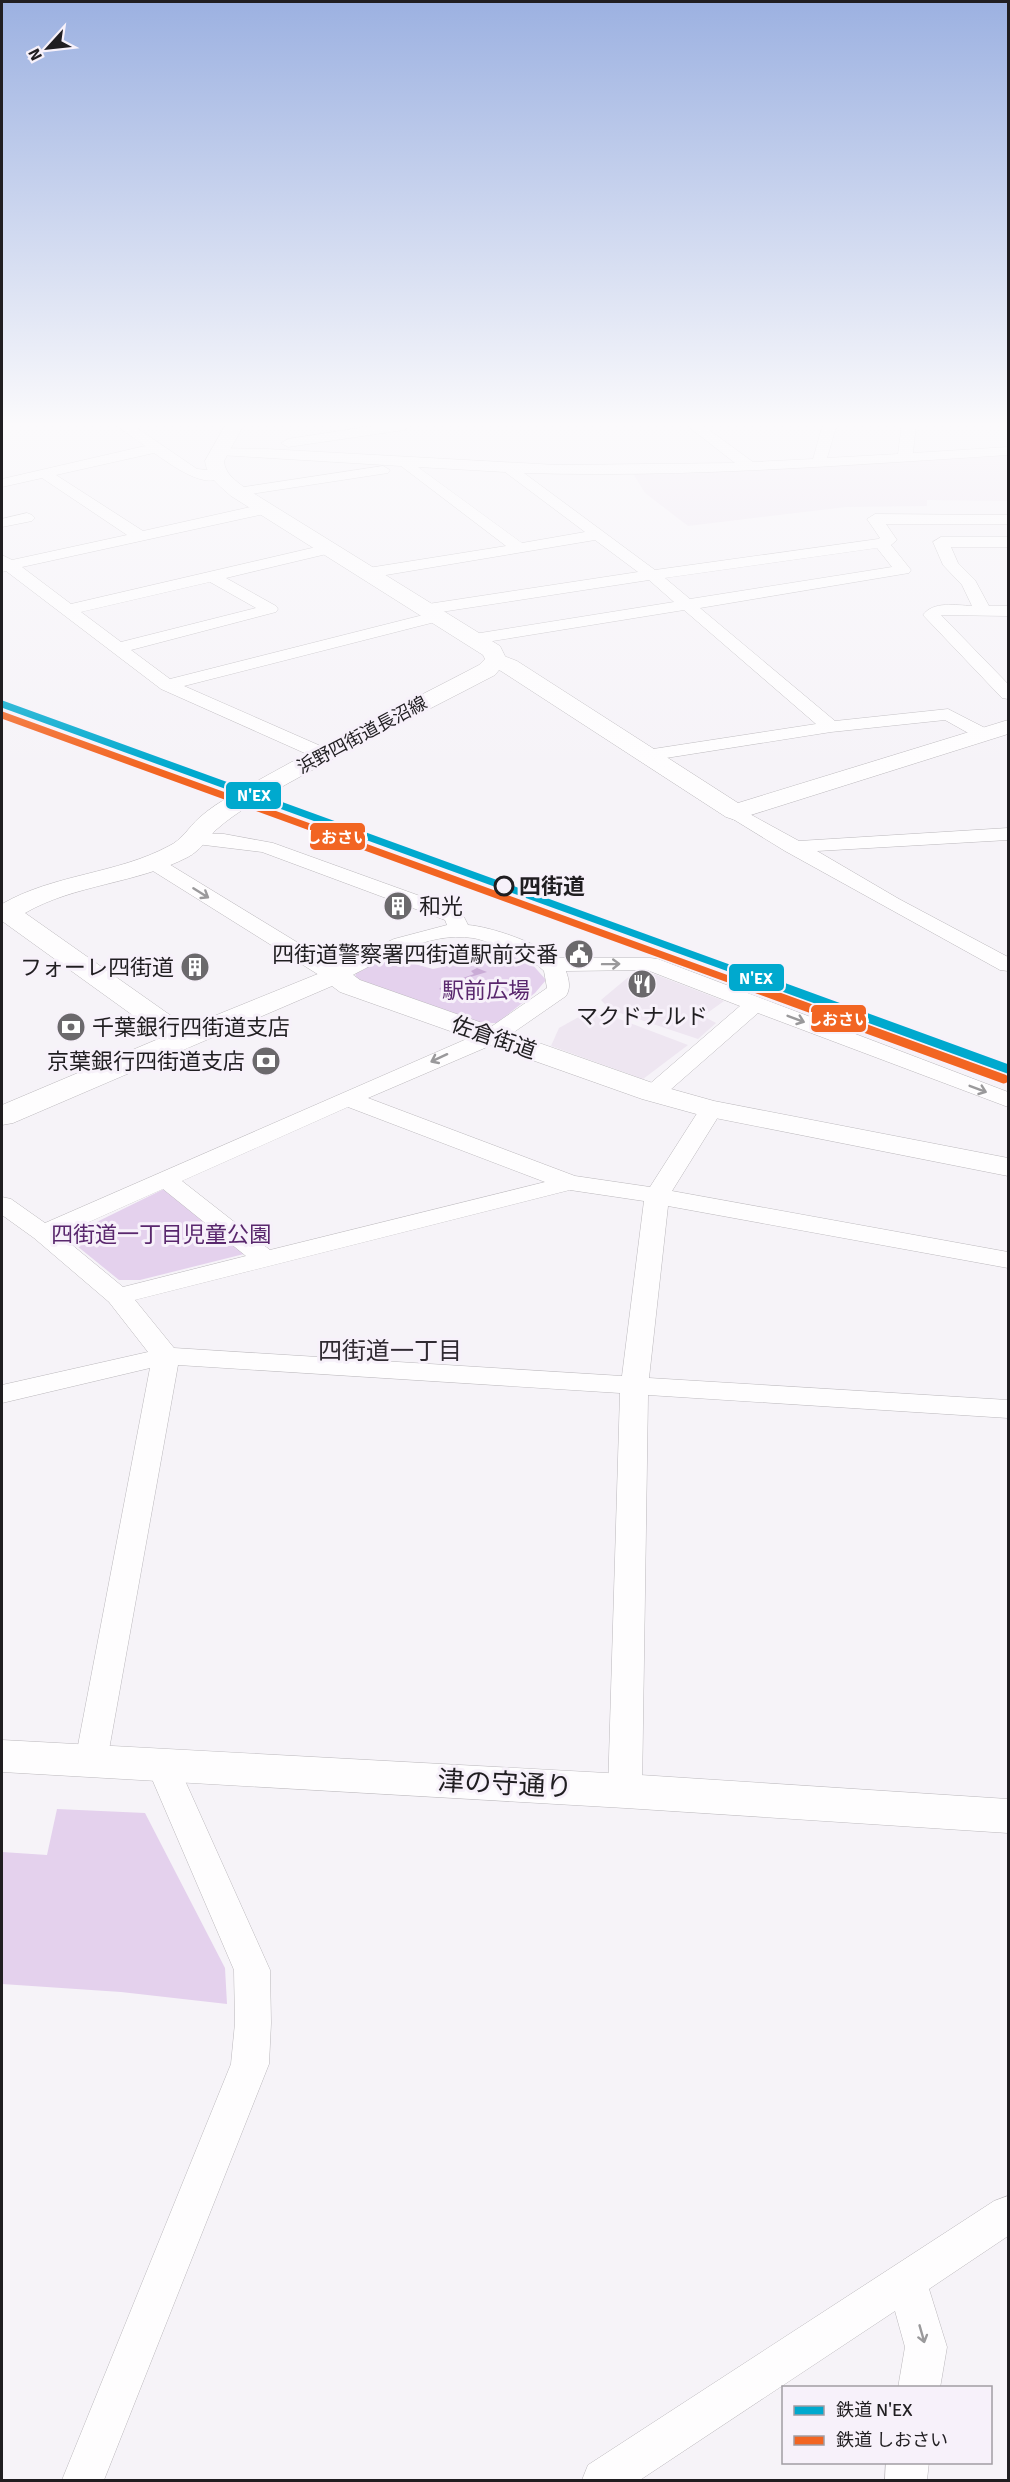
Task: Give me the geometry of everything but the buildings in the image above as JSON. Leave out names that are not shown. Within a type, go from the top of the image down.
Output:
[{"type":"main road","points":[[314,540],[474,639],[492,651],[496,660],[509,666],[735,812],[1008,727]]},
{"type":"main road","name":"浜野四街道長沼線","points":[[184,1039],[4,910],[27,898],[152,862],[180,850],[224,811],[487,670],[496,660]]},
{"type":"main road","points":[[2,1116],[335,975]]},
{"type":"main road","name":"佐倉街道","points":[[335,975],[350,986],[653,1093],[711,1109],[1008,1167]]},
{"type":"main road","name":"津の守通り","points":[[2,1756],[625,1791],[1008,1816]]},
{"type":"street","points":[[4,564],[121,540]]},
{"type":"street","points":[[508,540],[519,548]]},
{"type":"street","points":[[368,573],[565,540]]},
{"type":"street","points":[[606,540],[687,604],[831,727]]},
{"type":"street","points":[[167,686],[433,613],[651,575],[881,543],[889,540]]},
{"type":"street","points":[[983,610],[969,583],[951,565],[940,542],[1008,542]]},
{"type":"street","points":[[474,639],[903,570],[881,543]]},
{"type":"street","points":[[273,548],[293,558]]},
{"type":"street","points":[[68,610],[329,549]]},
{"type":"street","points":[[4,564],[167,686],[325,755]]},
{"type":"street","points":[[118,648],[270,609],[213,577]]},
{"type":"street","points":[[1008,611],[943,610],[931,615],[1008,694]]},
{"type":"street","points":[[647,755],[831,727],[948,714],[985,735]]},
{"type":"street","points":[[735,812],[792,847],[1008,965]]},
{"type":"street","points":[[792,847],[1008,834]]},
{"type":"street","points":[[195,839],[224,840],[266,847],[449,913],[454,917],[459,930]]},
{"type":"street","points":[[43,1233],[493,1036],[558,991],[558,975],[552,965],[540,956],[475,932],[459,930],[433,933],[413,939],[335,975],[152,862]]},
{"type":"street","points":[[552,965],[650,964],[1008,1100]]},
{"type":"street","points":[[653,1093],[755,1004]]},
{"type":"street","points":[[349,1100],[570,1183],[657,1196],[1008,1260]]},
{"type":"street","points":[[625,1791],[634,1386],[657,1196],[711,1109]]},
{"type":"street","points":[[165,1179],[265,1259]]},
{"type":"street","points":[[118,1296],[570,1183]]},
{"type":"street","points":[[2,1204],[43,1233],[118,1296],[166,1356],[91,1761]]},
{"type":"street","points":[[2,1394],[166,1356],[1008,1409]]},
{"type":"street","points":[[84,2481],[250,2064],[253,2023],[252,1970],[162,1765]]},
{"type":"street","points":[[603,2481],[1008,2214]]},
{"type":"street","points":[[906,2281],[926,2347],[920,2386]]},
{"type":"street","points":[[906,2481],[908,2464]]},
{"type":"shaded area","points":[[477,968],[487,972],[467,978],[468,980],[464,983],[469,987],[465,990],[455,993],[439,989],[450,980],[460,982],[464,980],[463,978],[474,974],[471,971]]},
{"type":"shaded area","points":[[632,974],[654,974],[724,1001],[703,1016],[716,1023],[698,1039],[611,1010],[601,1000]]},
{"type":"shaded area","points":[[593,1009],[688,1045],[643,1079],[551,1046],[559,1028]]},
{"type":"green space","name":"駅前広場","points":[[505,953],[531,963],[546,980],[535,993],[497,1023],[474,1023],[355,979],[356,971],[389,957],[433,969]]},
{"type":"green space","name":"四街道一丁目児童公園","points":[[168,1187],[256,1251],[140,1280],[119,1280],[66,1237]]},
{"type":"green space","points":[[57,1809],[145,1813],[225,1968],[227,2004],[121,1992],[2,1984],[2,1852],[47,1855]]},
{"type":"rail line","name":"N'EX","points":[[2,704],[1008,1069]]},
{"type":"rail line","name":"しおさい","points":[[2,715],[1004,1079]]},
{"type":"place","name":"四街道","points":[[504,886]]},
{"type":"place","name":"和光","points":[[398,906]]},
{"type":"place","name":"四街道警察署四街道駅前交番","points":[[579,954]]},
{"type":"place","name":"フォーレ四街道","points":[[195,967]]},
{"type":"place","name":"マクドナルド","points":[[642,984]]},
{"type":"place","name":"千葉銀行四街道支店","points":[[71,1027]]},
{"type":"place","name":"京葉銀行四街道支店","points":[[266,1061]]},
{"type":"district","name":"四街道一丁目","points":[[390,1351]]}]
